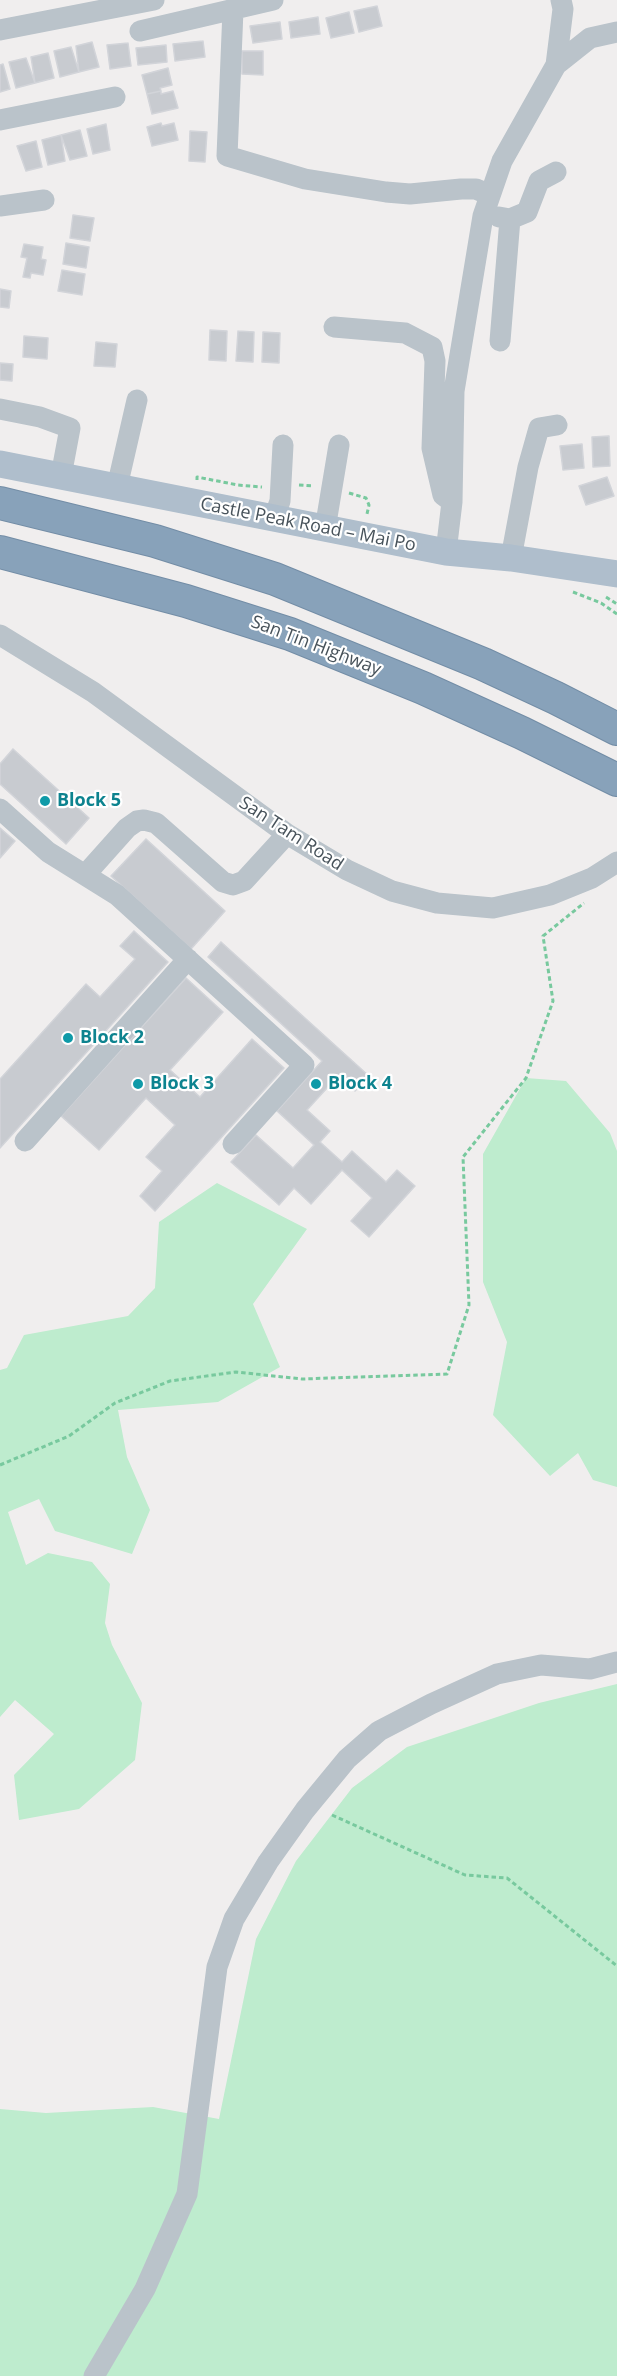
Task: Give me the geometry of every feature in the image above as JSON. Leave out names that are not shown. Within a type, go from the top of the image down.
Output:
[{"type":"highway","points":[[0,503],[155,542],[275,579],[483,664],[617,729]]},
{"type":"highway","name":"San Tin Highway","points":[[0,552],[186,601],[290,634],[423,688],[617,780]]},
{"type":"main road","name":"Castle Peak Road – Mai Po","points":[[0,464],[446,552],[511,558],[617,574]]},
{"type":"street","points":[[0,30],[154,0]]},
{"type":"street","points":[[140,31],[204,8],[233,10],[273,0]]},
{"type":"street","points":[[556,65],[563,9],[561,0]]},
{"type":"street","points":[[233,10],[227,156],[305,179],[386,192],[410,194],[476,189],[490,195]]},
{"type":"street","points":[[446,552],[452,502],[454,391],[483,216],[502,160],[556,65],[590,38],[617,32]]},
{"type":"street","points":[[0,120],[115,97]]},
{"type":"street","points":[[483,216],[510,219],[527,212],[539,181],[555,172]]},
{"type":"street","points":[[0,206],[44,200]]},
{"type":"street","points":[[500,341],[510,219]]},
{"type":"street","points":[[334,327],[405,333],[432,347],[435,361],[432,448],[443,495],[452,502]]},
{"type":"street","points":[[117,487],[138,400]]},
{"type":"street","points":[[0,409],[40,417],[70,428],[61,476]]},
{"type":"street","points":[[511,558],[528,467],[539,428],[556,425]]},
{"type":"street","points":[[274,518],[280,501],[283,445]]},
{"type":"street","points":[[325,529],[339,445]]},
{"type":"street","name":"San Tam Road","points":[[0,636],[63,672],[111,704],[287,834],[347,870],[392,891],[437,903],[493,908],[529,901],[615,873]]},
{"type":"street","points":[[0,809],[48,852],[117,896],[304,1065],[233,1144]]},
{"type":"street","points":[[85,875],[127,828],[137,821],[156,823],[218,878],[233,885],[244,881],[287,834]]},
{"type":"street","points":[[25,1141],[188,960]]},
{"type":"street","points":[[94,2376],[145,2289],[187,2194],[218,1967],[234,1919],[268,1862],[305,1810],[346,1759],[379,1731],[431,1704],[497,1674],[541,1665],[590,1669],[617,1662]]},
{"type":"path","points":[[0,1465],[69,1436],[115,1403],[170,1381],[236,1372],[302,1379],[447,1374],[469,1305],[463,1157],[526,1078],[553,1001],[543,936],[615,873]]},
{"type":"path","points":[[332,1815],[465,1875],[507,1878],[617,1966]]},
{"type":"green space","points":[[526,1078],[566,1081],[610,1133],[617,1151],[617,1487],[593,1480],[578,1453],[550,1476],[493,1415],[507,1342],[483,1282],[483,1154]]},
{"type":"green space","points":[[217,1183],[307,1229],[253,1304],[280,1367],[218,1402],[118,1410],[127,1457],[150,1510],[132,1554],[55,1531],[39,1499],[8,1512],[26,1565],[48,1553],[92,1562],[110,1584],[105,1623],[112,1645],[142,1703],[135,1760],[79,1809],[19,1820],[14,1775],[54,1734],[15,1700],[0,1717],[0,1370],[7,1368],[24,1335],[128,1316],[155,1288],[159,1222]]},
{"type":"green space","points":[[617,1684],[617,2376],[0,2376],[0,2109],[46,2113],[153,2107],[219,2119],[256,1939],[296,1861],[352,1788],[407,1747],[539,1703]]},
{"type":"building","points":[[377,6],[382,26],[359,32],[354,11]]},
{"type":"building","points":[[349,12],[354,33],[331,38],[326,18]]},
{"type":"building","points":[[318,17],[320,34],[291,38],[289,22]]},
{"type":"building","points":[[280,22],[282,39],[253,43],[250,26]]},
{"type":"building","points":[[203,41],[205,57],[175,61],[173,44]]},
{"type":"building","points":[[92,42],[99,67],[79,72],[76,46]]},
{"type":"building","points":[[128,43],[131,66],[110,69],[107,45]]},
{"type":"building","points":[[166,45],[167,62],[138,65],[136,48]]},
{"type":"building","points":[[71,47],[79,72],[60,77],[54,51]]},
{"type":"building","points":[[242,51],[263,51],[263,75],[242,74]]},
{"type":"building","points":[[48,53],[54,78],[35,83],[31,57]]},
{"type":"building","points":[[26,58],[35,83],[16,88],[9,62]]},
{"type":"building","points":[[3,64],[10,89],[0,92],[0,65]]},
{"type":"building","points":[[168,68],[172,85],[160,88],[161,91],[147,94],[142,75]]},
{"type":"building","points":[[161,91],[161,94],[173,91],[178,108],[152,114],[147,94]]},
{"type":"building","points":[[161,123],[162,126],[174,123],[178,140],[152,146],[147,127]]},
{"type":"building","points":[[106,124],[110,150],[93,154],[87,129]]},
{"type":"building","points":[[80,130],[87,156],[70,160],[61,135]]},
{"type":"building","points":[[190,131],[207,132],[205,162],[189,161]]},
{"type":"building","points":[[61,135],[65,161],[48,165],[42,140]]},
{"type":"building","points":[[36,141],[42,167],[26,171],[17,146]]},
{"type":"building","points":[[73,215],[94,218],[90,241],[70,238]]},
{"type":"building","points":[[66,243],[89,247],[86,268],[63,264]]},
{"type":"building","points":[[24,244],[43,247],[41,259],[46,260],[43,275],[31,273],[30,278],[23,277],[27,258],[21,257]]},
{"type":"building","points":[[62,270],[85,274],[82,295],[58,291]]},
{"type":"building","points":[[0,289],[11,291],[9,308],[0,307]]},
{"type":"building","points":[[210,330],[227,331],[226,361],[209,360]]},
{"type":"building","points":[[238,331],[254,332],[253,362],[236,361]]},
{"type":"building","points":[[263,332],[280,333],[279,363],[262,362]]},
{"type":"building","points":[[24,336],[48,338],[47,359],[23,357]]},
{"type":"building","points":[[96,342],[117,344],[115,367],[94,366]]},
{"type":"building","points":[[0,363],[13,364],[12,381],[0,380]]},
{"type":"building","points":[[609,436],[610,466],[593,467],[592,437]]},
{"type":"building","points":[[582,444],[584,468],[563,470],[560,446]]},
{"type":"building","points":[[607,477],[614,496],[586,505],[579,486]]},
{"type":"building","name":"Block 5","points":[[13,749],[89,818],[66,844],[0,784],[0,764]]},
{"type":"building","points":[[0,828],[15,841],[0,858]]},
{"type":"building","points":[[146,839],[225,911],[191,949],[111,876]]},
{"type":"building","name":"Block 2","points":[[134,931],[168,962],[0,1148],[0,1079],[86,984],[100,997],[135,959],[120,946]]},
{"type":"building","name":"Block 4","points":[[221,942],[369,1076],[355,1091],[338,1076],[307,1110],[330,1131],[320,1142],[342,1162],[352,1151],[386,1182],[397,1170],[415,1186],[369,1237],[351,1221],[372,1198],[342,1170],[311,1204],[294,1188],[279,1205],[231,1162],[256,1135],[293,1168],[314,1145],[277,1111],[322,1061],[208,957]]},
{"type":"building","name":"Block 3","points":[[186,978],[223,1012],[170,1070],[200,1097],[252,1039],[284,1068],[155,1211],[140,1196],[162,1171],[146,1157],[175,1125],[146,1098],[99,1150],[61,1116]]},
{"type":"place","name":"Block 5","points":[[45,801]]},
{"type":"place","name":"Block 2","points":[[68,1038]]},
{"type":"place","name":"Block 3","points":[[138,1084]]},
{"type":"place","name":"Block 4","points":[[316,1084]]}]
